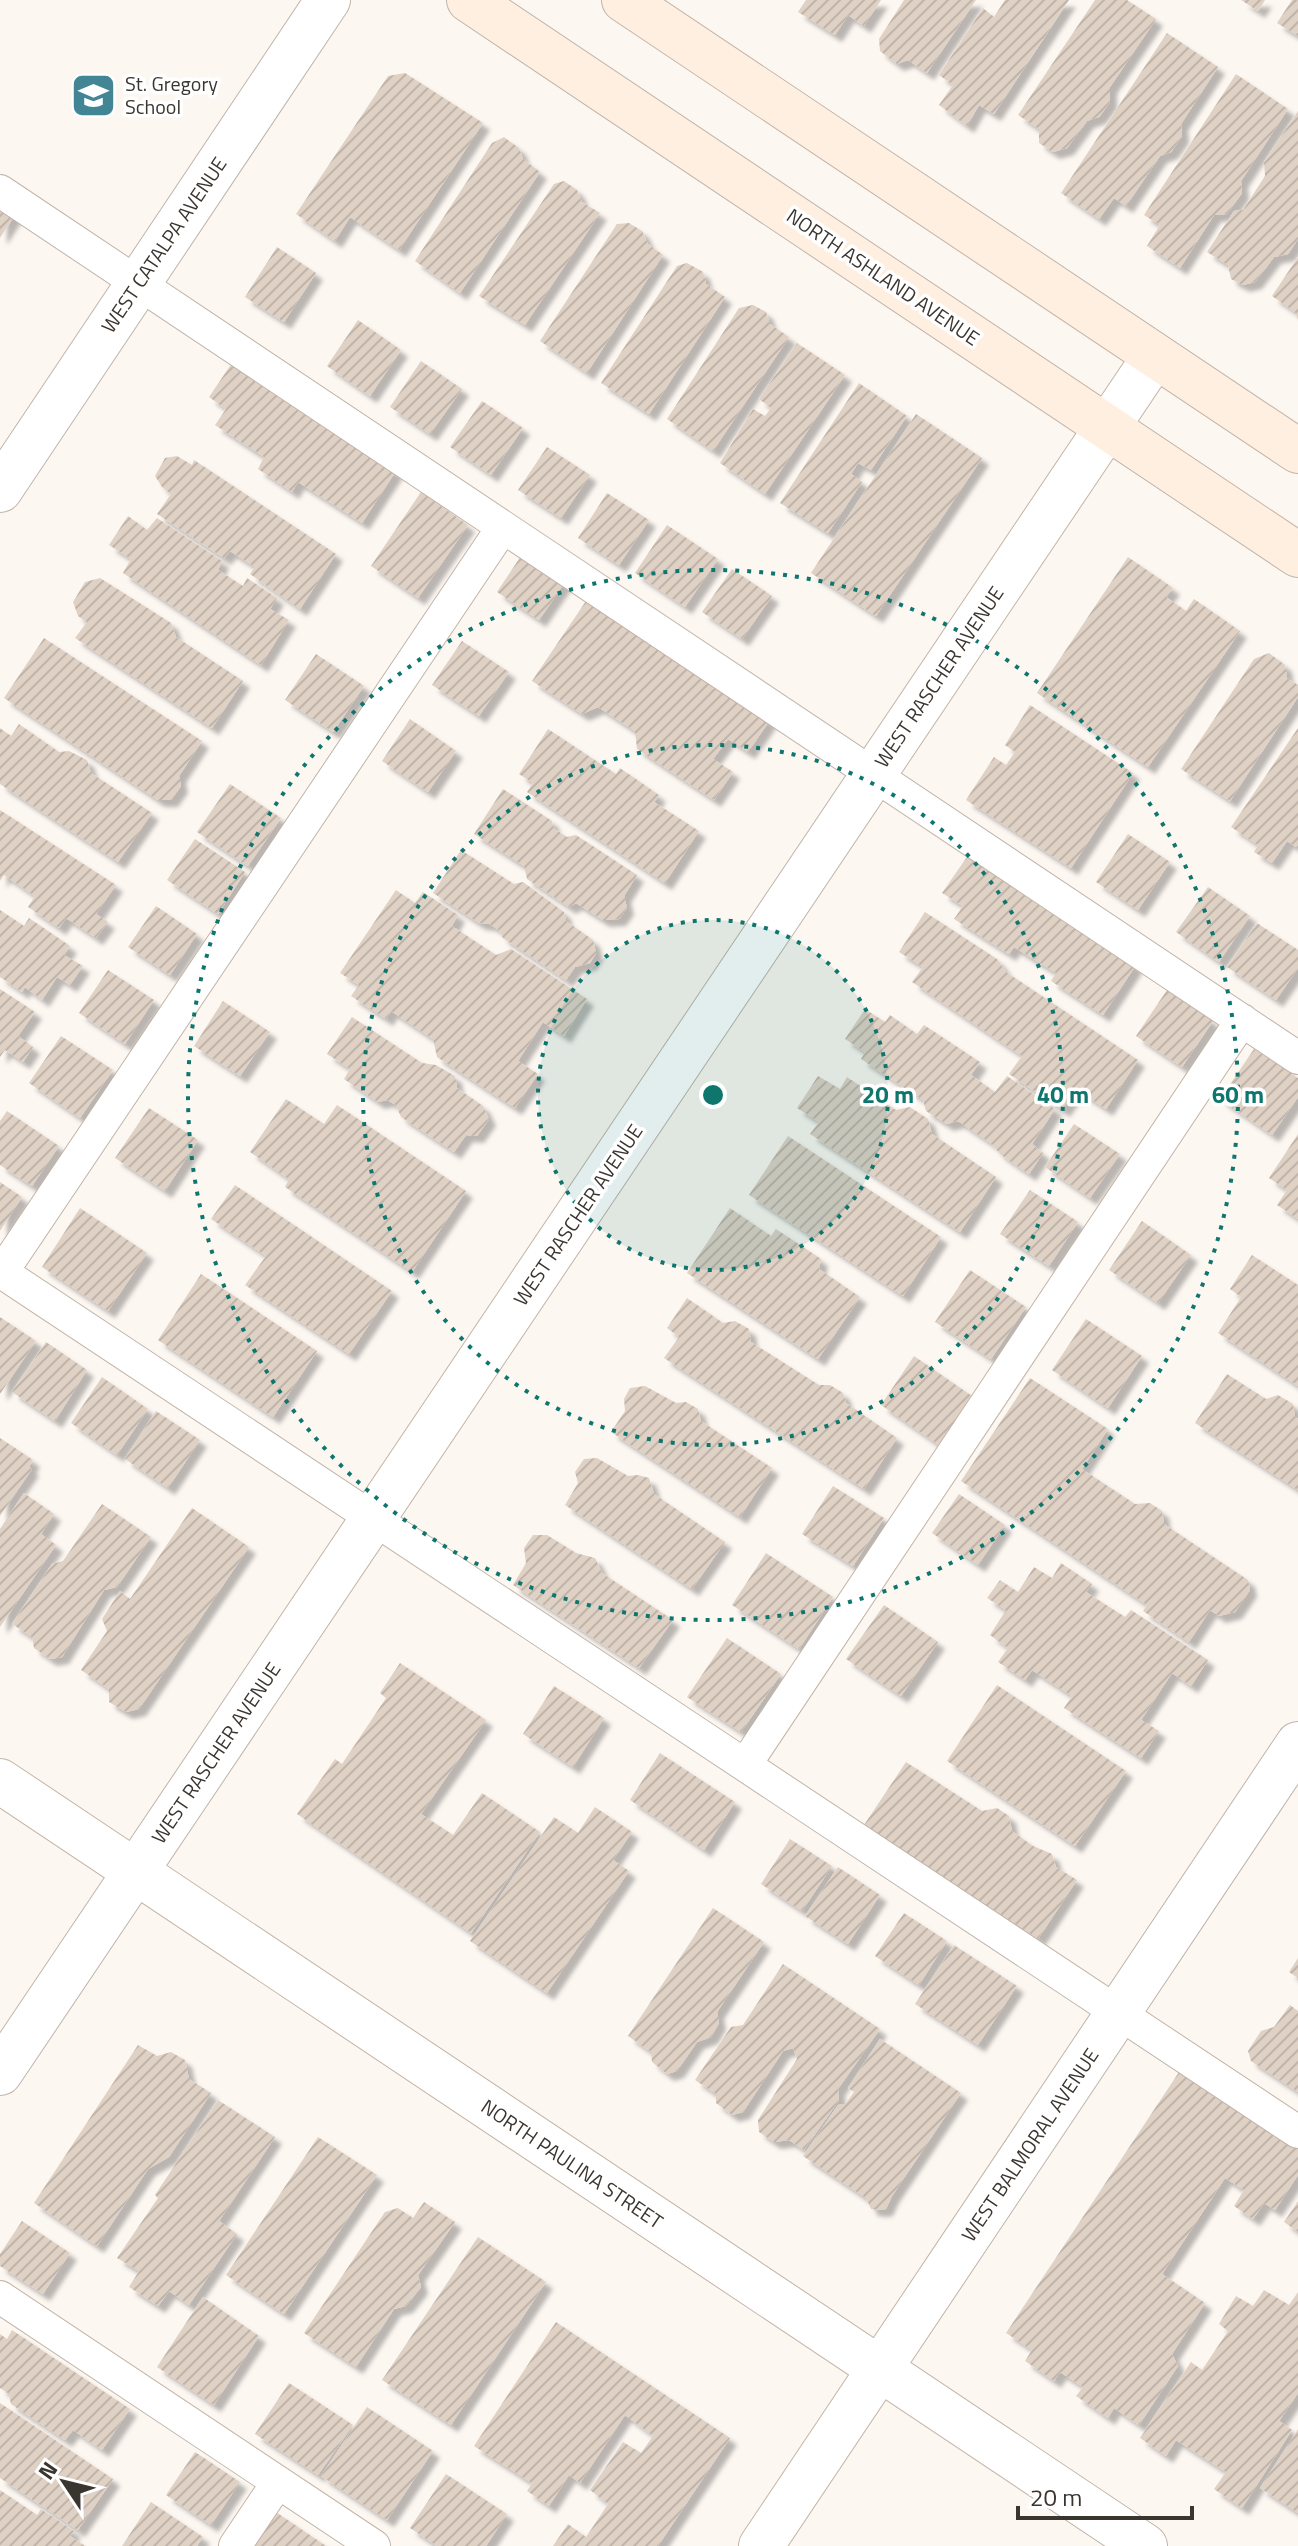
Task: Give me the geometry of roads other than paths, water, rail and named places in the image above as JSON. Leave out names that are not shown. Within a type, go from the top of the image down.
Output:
[{"type":"main road","name":"NORTH ASHLAND AVENUE","points":[[469,0],[1298,555]]},
{"type":"main road","points":[[624,0],[1298,451]]},
{"type":"street","name":"WEST CATALPA AVENUE","points":[[0,490],[328,0]]},
{"type":"street","name":"WEST RASCHER AVENUE","points":[[0,2073],[1155,356]]},
{"type":"street","name":"WEST BALMORAL AVENUE","points":[[761,2546],[1298,1744]]},
{"type":"street","name":"NORTH PAULINA STREET","points":[[0,1781],[1145,2546]]},
{"type":"lane","points":[[0,191],[1298,1058]]},
{"type":"lane","points":[[503,527],[1,1272],[1298,2132]]},
{"type":"lane","points":[[745,1765],[1242,1020]]},
{"type":"lane","points":[[0,2297],[374,2546]]},
{"type":"lane","points":[[235,2546],[278,2482]]},
{"type":"place","name":"St. Gregory School","points":[[94,96]]}]
